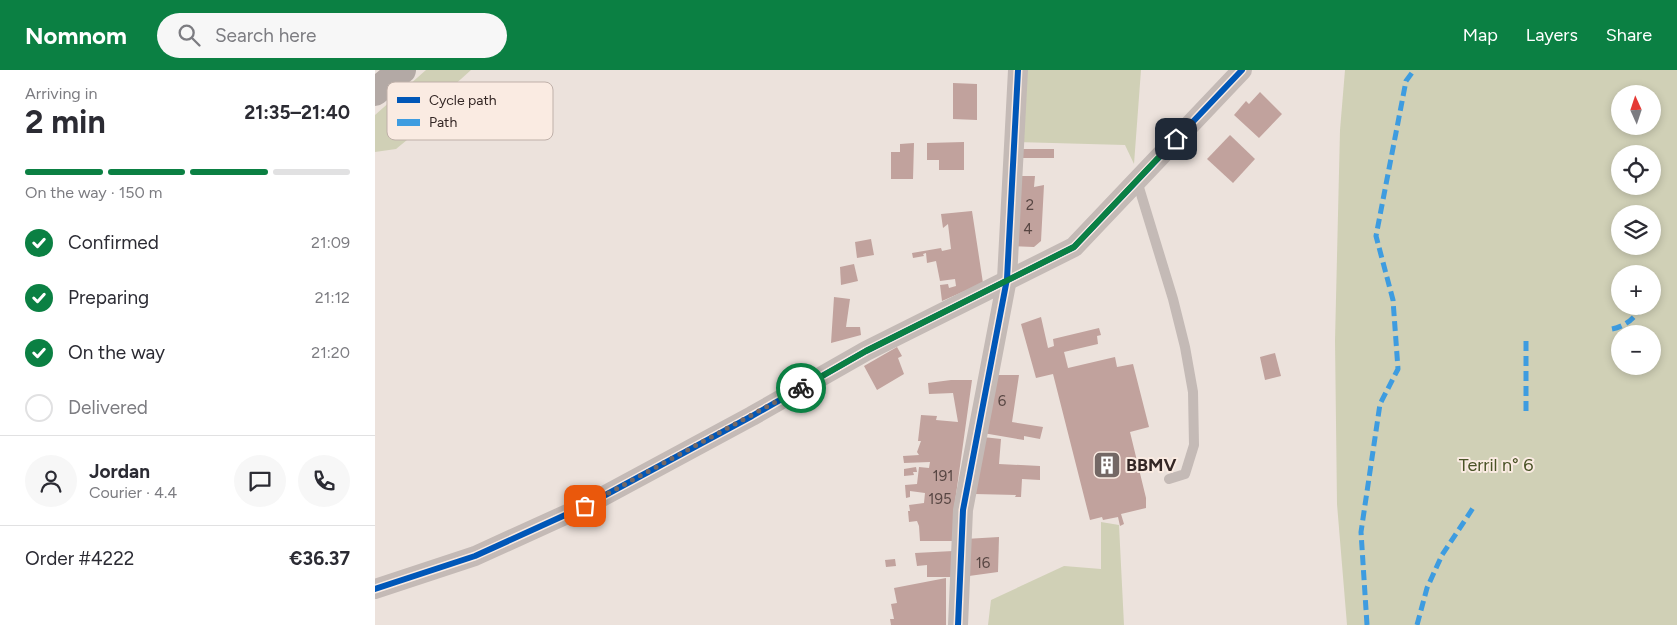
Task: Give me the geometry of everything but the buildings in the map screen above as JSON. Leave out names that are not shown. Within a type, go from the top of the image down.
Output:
[{"type":"main road","points":[[387,82],[402,70]]},
{"type":"main road","points":[[375,92],[387,82]]},
{"type":"street","points":[[959,625],[963,510],[1007,280],[1015,156],[1018,70]]},
{"type":"street","points":[[375,589],[475,556],[585,506],[752,416],[866,351],[1074,247],[1242,70]]},
{"type":"lane","points":[[1137,180],[1173,298],[1185,347],[1193,392],[1194,445],[1185,474],[1169,479]]},
{"type":"green space","points":[[426,70],[471,70],[458,82],[412,82]]},
{"type":"green space","points":[[1018,70],[1141,70],[1134,164],[1125,145],[1014,142]]},
{"type":"green space","name":"Terril n° 6","points":[[1345,70],[1677,70],[1677,625],[1347,625],[1337,504],[1335,341],[1340,130]]},
{"type":"green space","points":[[387,104],[387,140],[407,140],[396,149],[375,152],[375,115]]},
{"type":"green space","points":[[1101,522],[1119,525],[1124,625],[988,625],[991,600],[1064,566],[1101,569]]},
{"type":"marked path","points":[[1367,625],[1361,532],[1380,404],[1398,369],[1393,300],[1376,236],[1406,81],[1414,70]]},
{"type":"marked path","points":[[1624,325],[1635,315]]},
{"type":"marked path","points":[[1526,341],[1526,411]]},
{"type":"marked path","points":[[1417,625],[1427,588],[1442,555],[1475,505]]},
{"type":"cycle path","points":[[958,625],[963,510],[1007,279],[1018,70]]},
{"type":"cycle path","points":[[375,589],[475,556],[585,506],[752,416],[866,351],[1074,247],[1242,70]]},
{"type":"way so far","points":[[585,506],[801,388]]},
{"type":"place","name":"BBMV","points":[[1107,465]]},
{"type":"route","points":[[801,388],[866,351],[1074,247],[1176,139]]}]
